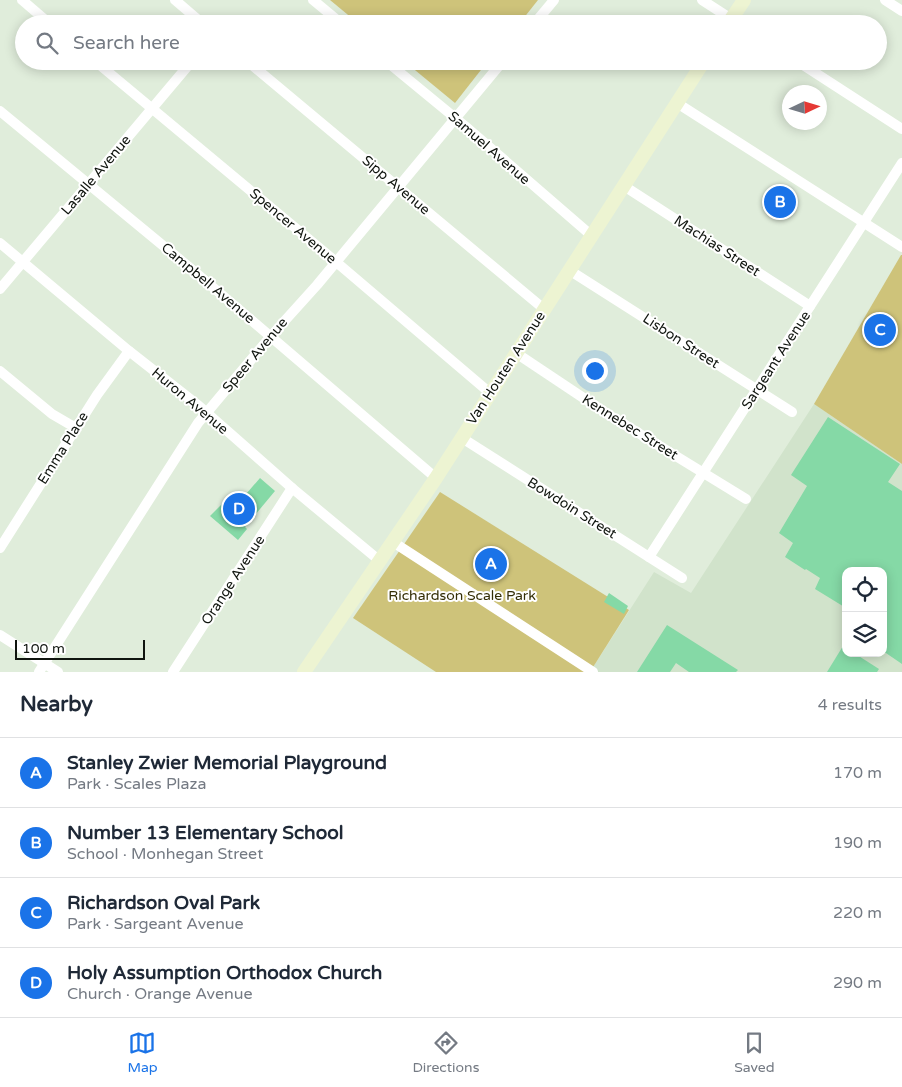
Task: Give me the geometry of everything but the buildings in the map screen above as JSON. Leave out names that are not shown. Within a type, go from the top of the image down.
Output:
[{"type":"main road","points":[[736,15],[744,0]]},
{"type":"main road","name":"Van Houten Avenue","points":[[304,672],[436,478],[698,70]]},
{"type":"street","points":[[22,0],[40,15]]},
{"type":"street","points":[[175,0],[192,15]]},
{"type":"street","points":[[313,0],[331,15]]},
{"type":"street","points":[[542,15],[554,0]]},
{"type":"street","points":[[702,0],[723,15]]},
{"type":"street","points":[[885,0],[902,11]]},
{"type":"street","name":"Spencer Avenue","points":[[107,70],[490,393]]},
{"type":"street","name":"Lasalle Avenue","points":[[0,289],[185,70]]},
{"type":"street","name":"Sipp Avenue","points":[[259,70],[544,309]]},
{"type":"street","name":"Samuel Avenue","points":[[397,70],[592,236]]},
{"type":"street","name":"Speer Avenue","points":[[42,668],[198,423],[271,336],[317,285],[495,70]]},
{"type":"street","points":[[811,70],[902,129]]},
{"type":"street","points":[[677,103],[902,247]]},
{"type":"street","name":"Campbell Avenue","points":[[0,111],[195,272],[436,478]]},
{"type":"street","name":"Sargeant Avenue","points":[[649,557],[902,163]]},
{"type":"street","name":"Machias Street","points":[[624,186],[810,306]]},
{"type":"street","name":"Huron Avenue","points":[[0,243],[129,351],[199,406],[292,488],[380,561]]},
{"type":"street","name":"Lisbon Street","points":[[569,270],[792,412]]},
{"type":"street","name":"Emma Place","points":[[0,548],[97,395],[129,351]]},
{"type":"street","name":"Kennebec Street","points":[[516,353],[609,415],[746,499]]},
{"type":"street","points":[[0,372],[52,414],[76,428]]},
{"type":"street","name":"Bowdoin Street","points":[[462,438],[682,578]]},
{"type":"street","name":"Orange Avenue","points":[[173,672],[292,488]]},
{"type":"street","points":[[393,542],[593,672]]},
{"type":"street","points":[[0,635],[42,668],[58,672]]},
{"type":"shaded area","points":[[814,404],[902,464],[902,672],[590,672],[654,572],[691,593]]},
{"type":"green space","points":[[330,0],[538,0],[526,15],[348,15]]},
{"type":"green space","points":[[415,70],[481,70],[455,103]]},
{"type":"green space","points":[[902,255],[902,464],[814,404]]},
{"type":"green space","name":"Richardson Scale Park","points":[[440,492],[629,610],[590,672],[436,672],[353,618]]},
{"type":"place","name":"Number 13 Elementary School","points":[[780,202]]},
{"type":"place","name":"Richardson Oval Park","points":[[880,330]]},
{"type":"place","name":"Holy Assumption Orthodox Church","points":[[239,509]]},
{"type":"place","name":"Stanley Zwier Memorial Playground","points":[[491,564]]}]
